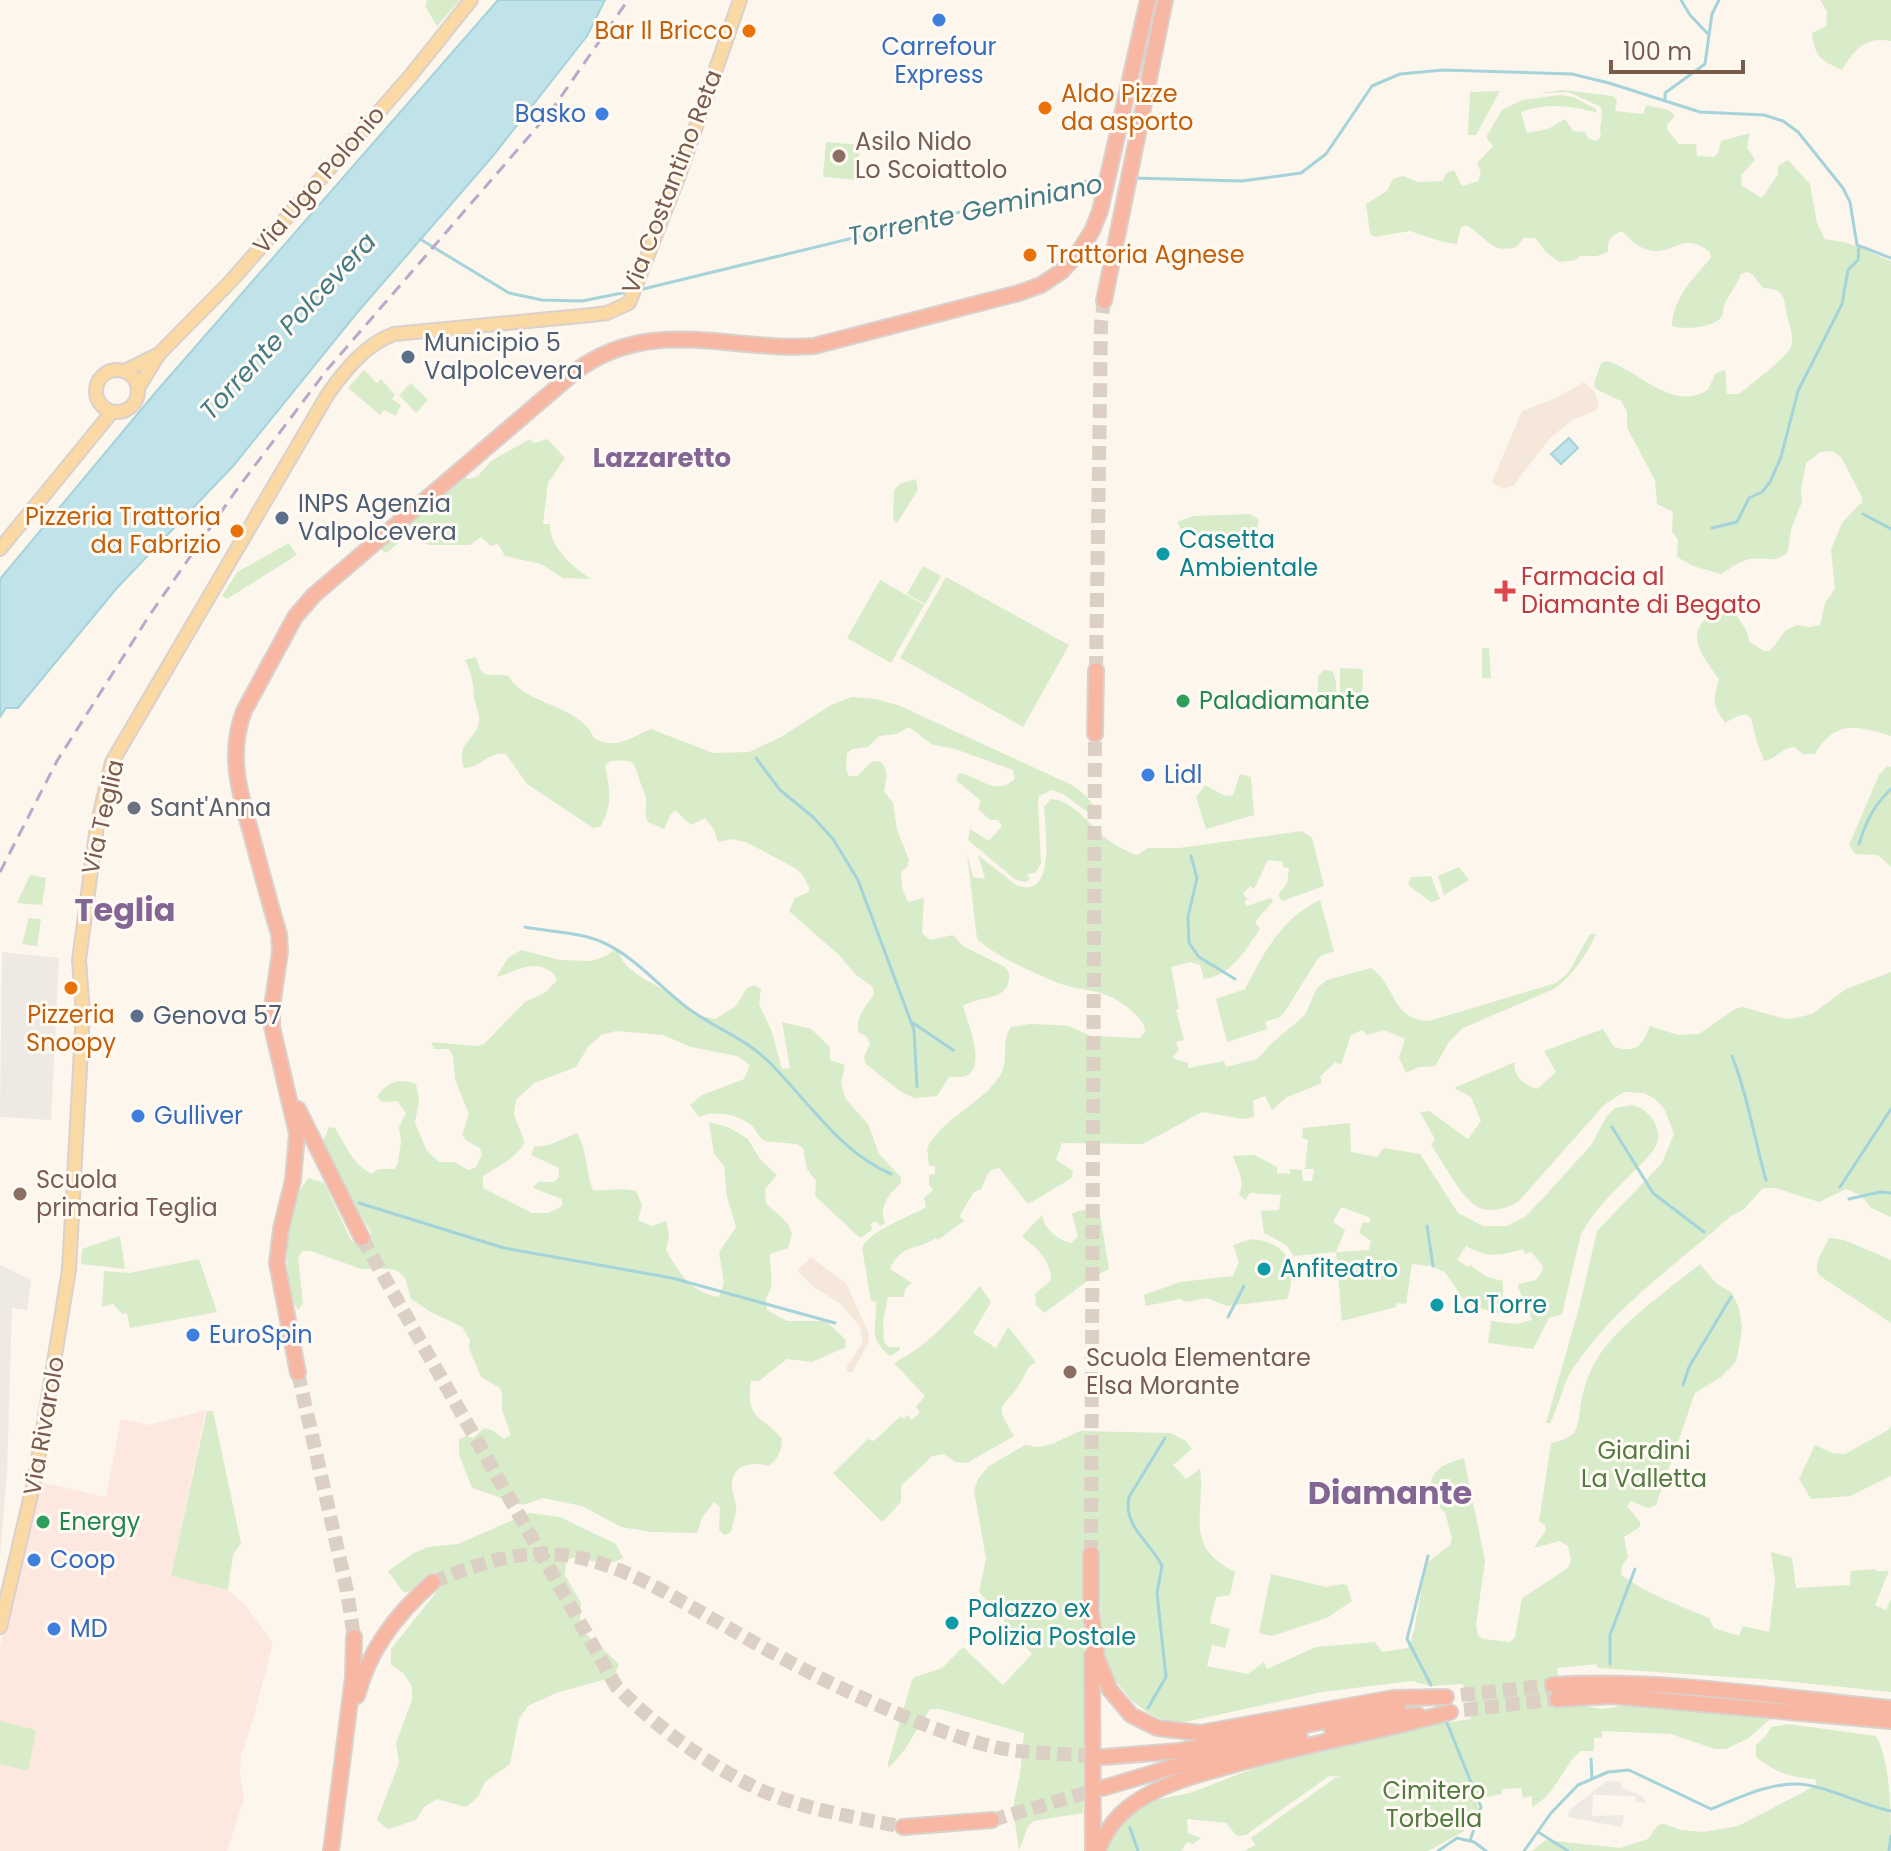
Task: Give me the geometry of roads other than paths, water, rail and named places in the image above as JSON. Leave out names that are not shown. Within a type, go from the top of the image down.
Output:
[{"type":"highway","points":[[298,1373],[277,1263],[296,1152],[296,1124],[272,1027],[279,934],[237,782],[235,748],[239,723],[295,617],[351,561],[576,371],[602,354],[638,342],[675,338],[795,348],[814,346],[1019,293],[1041,285],[1062,271],[1086,241],[1100,211],[1148,0]]},
{"type":"highway","points":[[1104,301],[1165,0]]},
{"type":"highway","points":[[1095,734],[1096,670]]},
{"type":"highway","points":[[282,1068],[301,1116],[362,1238]]},
{"type":"highway","points":[[1091,1554],[1095,1851]]},
{"type":"highway","points":[[346,1740],[370,1655],[405,1608],[433,1582]]},
{"type":"highway","points":[[1091,1610],[1097,1658],[1110,1690],[1131,1715],[1157,1728],[1200,1733],[1393,1698],[1455,1703]]},
{"type":"highway","points":[[331,1851],[346,1740],[354,1637]]},
{"type":"highway","points":[[1891,1708],[1610,1683],[1555,1692],[1891,1721]]},
{"type":"highway","points":[[1103,1757],[1179,1751],[1455,1703]]},
{"type":"highway","points":[[1103,1788],[1173,1767],[1455,1703]]},
{"type":"highway","points":[[1095,1851],[1115,1820],[1143,1797],[1178,1781],[1244,1761],[1400,1726],[1455,1703]]},
{"type":"highway","points":[[903,1827],[992,1820]]},
{"type":"main road","name":"Via Ugo Polonio","points":[[159,354],[125,371],[112,371],[100,378],[96,391],[106,408],[119,413],[132,407],[138,388],[159,354],[232,280],[391,98],[471,0]]},
{"type":"main road","name":"Via Costantino Reta","points":[[291,458],[338,379],[355,360],[386,337],[422,330],[607,313],[631,300],[740,0]]},
{"type":"main road","points":[[125,371],[132,376],[138,388]]},
{"type":"main road","name":"Via Ugo Polonio","points":[[0,549],[95,433],[106,408]]},
{"type":"main road","name":"Via Teglia","points":[[69,1270],[83,1013],[79,960],[97,826],[112,762],[291,458]]},
{"type":"main road","name":"Via Rivarolo","points":[[0,1627],[33,1488],[69,1270]]},
{"type":"water","name":"Torrente Polcevera","points":[[498,0],[605,0],[587,36],[492,157],[356,314],[234,465],[116,589],[18,708],[6,708],[0,717],[0,579],[155,393]]},
{"type":"water","points":[[1569,438],[1578,448],[1561,464],[1551,454]]},
{"type":"waterway","points":[[1681,0],[1708,34]]},
{"type":"waterway","points":[[1665,100],[1665,93],[1705,64],[1712,14],[1719,0]]},
{"type":"waterway","name":"Torrente Geminiano","points":[[1133,178],[1242,181],[1301,173],[1326,154],[1372,86],[1400,74],[1443,70],[1572,74],[1700,112],[1764,115],[1783,121],[1798,132],[1843,188],[1850,202],[1857,245],[1891,258]]},
{"type":"waterway","name":"Torrente Geminiano","points":[[639,290],[1102,180]]},
{"type":"waterway","name":"Torrente Geminiano","points":[[420,239],[509,293],[542,300],[582,301],[627,292]]},
{"type":"waterway","points":[[1712,528],[1737,522],[1749,498],[1762,492],[1770,482],[1781,457],[1798,391],[1842,304],[1848,270],[1858,260],[1859,246]]},
{"type":"waterway","points":[[1863,514],[1891,529]]},
{"type":"waterway","points":[[756,758],[780,790],[813,817],[833,839],[858,880],[914,1030],[917,1087]]},
{"type":"waterway","points":[[1859,844],[1871,814],[1891,789]]},
{"type":"waterway","points":[[1191,856],[1197,878],[1188,917],[1189,943],[1199,957],[1235,979]]},
{"type":"waterway","points":[[525,927],[593,939],[626,956],[678,1001],[761,1055],[841,1140],[873,1165],[891,1174]]},
{"type":"waterway","points":[[913,1023],[953,1050]]},
{"type":"waterway","points":[[1732,1056],[1766,1180]]},
{"type":"waterway","points":[[1840,1187],[1891,1109]]},
{"type":"waterway","points":[[1612,1127],[1653,1193],[1704,1232]]},
{"type":"waterway","points":[[1849,1199],[1880,1192],[1891,1193]]},
{"type":"waterway","points":[[359,1203],[504,1248],[672,1278],[835,1323]]},
{"type":"waterway","points":[[1427,1226],[1433,1266]]},
{"type":"waterway","points":[[1228,1317],[1244,1286]]},
{"type":"waterway","points":[[1683,1385],[1689,1367],[1731,1297]]},
{"type":"waterway","points":[[1148,1708],[1166,1677],[1157,1593],[1162,1566],[1134,1525],[1128,1508],[1129,1497],[1165,1438]]},
{"type":"waterway","points":[[1428,1556],[1407,1639],[1431,1685]]},
{"type":"waterway","points":[[1610,1664],[1610,1635],[1635,1569]]},
{"type":"waterway","points":[[1447,1723],[1481,1807],[1470,1841]]},
{"type":"waterway","points":[[1591,1759],[1592,1779]]},
{"type":"waterway","points":[[1524,1851],[1551,1813],[1578,1785],[1608,1772],[1629,1770],[1711,1809],[1758,1791],[1795,1784],[1818,1787],[1891,1811]]},
{"type":"waterway","points":[[1130,1828],[1138,1851]]},
{"type":"waterway","points":[[1538,1832],[1568,1851]]},
{"type":"waterway","points":[[1889,1851],[1891,1836]]},
{"type":"waterway","points":[[1438,1851],[1457,1838],[1474,1842],[1486,1851]]},
{"type":"tunnel","points":[[1096,670],[1101,324],[1104,301]]},
{"type":"tunnel","points":[[1091,1554],[1095,734]]},
{"type":"tunnel","points":[[362,1238],[616,1686],[672,1736],[738,1779],[783,1799],[813,1808],[903,1827]]},
{"type":"tunnel","points":[[298,1373],[347,1591],[354,1637]]},
{"type":"tunnel","points":[[433,1582],[475,1566],[521,1555],[551,1554],[596,1562],[638,1578],[825,1680],[928,1726],[997,1748],[1103,1757]]},
{"type":"tunnel","points":[[1461,1695],[1553,1685]]},
{"type":"tunnel","points":[[1464,1710],[1557,1699]]},
{"type":"tunnel","points":[[992,1820],[1103,1788]]},
{"type":"railway","points":[[0,872],[57,761],[149,616],[235,492],[326,371],[551,111],[628,0]]},
{"type":"place","name":"Carrefour Express","points":[[939,20]]},
{"type":"place","name":"Bar Il Bricco","points":[[749,31]]},
{"type":"place","name":"Aldo Pizze da asporto","points":[[1045,108]]},
{"type":"place","name":"Basko","points":[[602,114]]},
{"type":"place","name":"Asilo Nido Lo Scoiattolo","points":[[839,156]]},
{"type":"place","name":"Trattoria Agnese","points":[[1030,255]]},
{"type":"place","name":"Municipio 5 Valpolcevera","points":[[408,357]]},
{"type":"place","name":"INPS Agenzia Valpolcevera","points":[[282,518]]},
{"type":"place","name":"Pizzeria Trattoria da Fabrizio","points":[[237,531]]},
{"type":"place","name":"Casetta Ambientale","points":[[1163,554]]},
{"type":"place","name":"Farmacia al Diamante di Begato","points":[[1505,591]]},
{"type":"place","name":"Paladiamante","points":[[1183,701]]},
{"type":"place","name":"Lidl","points":[[1148,775]]},
{"type":"place","name":"Sant'Anna","points":[[134,808]]},
{"type":"place","name":"Pizzeria Snoopy","points":[[71,988]]},
{"type":"place","name":"Genova 57","points":[[137,1016]]},
{"type":"place","name":"Gulliver","points":[[138,1116]]},
{"type":"place","name":"Scuola primaria Teglia","points":[[20,1194]]},
{"type":"place","name":"Anfiteatro","points":[[1264,1269]]},
{"type":"place","name":"La Torre","points":[[1437,1305]]},
{"type":"place","name":"EuroSpin","points":[[193,1335]]},
{"type":"place","name":"Scuola Elementare Elsa Morante","points":[[1070,1372]]},
{"type":"place","name":"Energy","points":[[43,1522]]},
{"type":"place","name":"Coop","points":[[34,1560]]},
{"type":"place","name":"Palazzo ex Polizia Postale","points":[[952,1623]]},
{"type":"place","name":"MD","points":[[54,1629]]},
{"type":"district","name":"Lazzaretto","points":[[662,458]]},
{"type":"district","name":"Teglia","points":[[125,910]]},
{"type":"district","name":"Diamante","points":[[1390,1493]]},
{"type":"park label","name":"Giardini La Valletta","points":[[1644,1465]]},
{"type":"park label","name":"Cimitero Torbella","points":[[1434,1805]]}]
